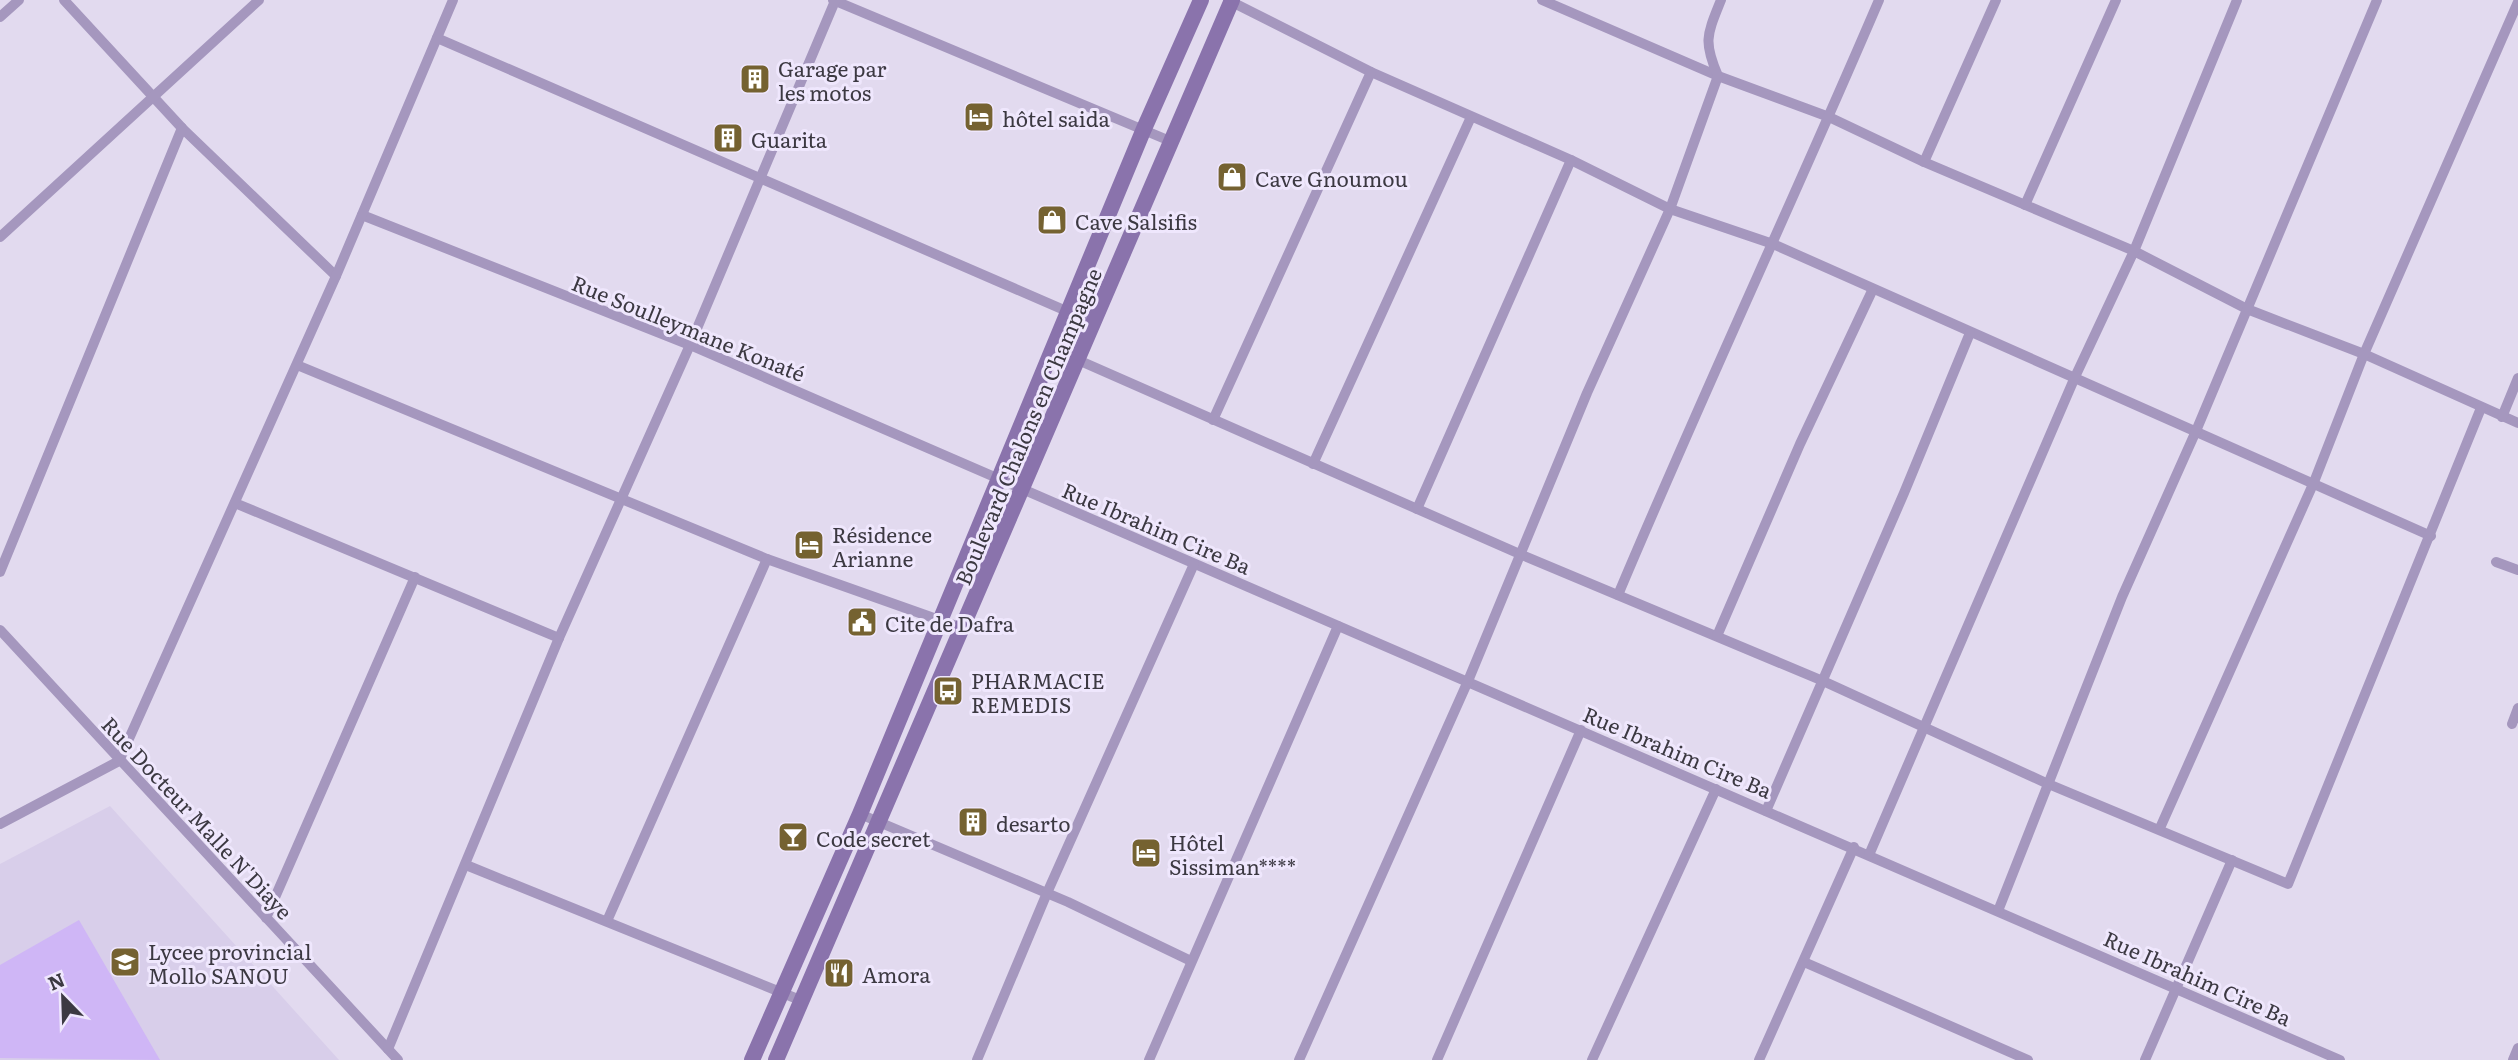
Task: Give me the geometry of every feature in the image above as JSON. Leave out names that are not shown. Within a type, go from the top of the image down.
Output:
[{"type":"main road","name":"Boulevard Chalons en Champagne","points":[[752,1060],[860,814],[1143,131],[1201,0]]},
{"type":"main road","name":"Boulevard Chalons en Champagne","points":[[776,1060],[876,821],[1023,489],[1230,1]]},
{"type":"street","points":[[0,17],[19,0]]},
{"type":"street","points":[[64,0],[182,128],[336,276]]},
{"type":"street","points":[[0,237],[259,0]]},
{"type":"street","points":[[0,824],[119,761],[336,276],[452,0]]},
{"type":"street","points":[[388,1048],[559,638],[762,178],[834,0],[1170,141]]},
{"type":"street","points":[[1542,0],[1718,76],[1829,117],[1924,162],[2134,251],[2247,309],[2364,355],[2518,423]]},
{"type":"street","points":[[1299,1060],[1468,681],[1587,393],[1670,209],[1718,76],[1706,48],[1710,26],[1721,0]]},
{"type":"street","points":[[1618,595],[1694,412],[1773,244],[1879,0]]},
{"type":"street","points":[[1924,162],[1996,0]]},
{"type":"street","points":[[2025,205],[2116,0]]},
{"type":"street","points":[[1869,855],[2075,377],[2134,251],[2237,0]]},
{"type":"street","points":[[1998,911],[2046,783],[2122,597],[2196,431],[2377,0]]},
{"type":"street","points":[[1230,1],[1371,72],[1571,160],[1670,209],[1773,244],[1872,291],[2075,377],[2431,536]]},
{"type":"street","points":[[2160,828],[2314,482],[2364,355],[2518,2]]},
{"type":"street","points":[[437,38],[1094,323]]},
{"type":"street","points":[[1213,420],[1371,72]]},
{"type":"street","points":[[1313,464],[1471,117]]},
{"type":"street","points":[[0,572],[182,128]]},
{"type":"street","points":[[1418,509],[1571,160]]},
{"type":"street","name":"Rue Soulleymane Konaté","points":[[362,215],[690,345],[1000,479]]},
{"type":"street","points":[[1717,636],[1800,444],[1872,291]]},
{"type":"street","points":[[1766,811],[1969,333]]},
{"type":"street","points":[[1053,349],[1522,555],[1823,681],[2046,783],[2160,828],[2288,884],[2431,536],[2480,408]]},
{"type":"street","points":[[297,365],[767,559],[962,628]]},
{"type":"street","points":[[2502,417],[2518,378]]},
{"type":"street","name":"Rue Ibrahim Cire Ba","points":[[1000,479],[2340,1060]]},
{"type":"street","points":[[235,503],[559,638]]},
{"type":"street","points":[[607,921],[767,559]]},
{"type":"street","points":[[2496,562],[2518,570]]},
{"type":"street","points":[[977,1060],[1047,893],[1194,564]]},
{"type":"street","points":[[266,918],[415,577]]},
{"type":"street","points":[[1149,1060],[1338,626]]},
{"type":"street","name":"Rue Docteur Malle N'Diaye","points":[[0,630],[398,1060]]},
{"type":"street","points":[[2512,724],[2518,708]]},
{"type":"street","points":[[1437,1060],[1581,730]]},
{"type":"street","points":[[1592,1060],[1716,789]]},
{"type":"street","points":[[860,814],[1047,893],[1191,961]]},
{"type":"street","points":[[1759,1060],[1854,847]]},
{"type":"street","points":[[2144,1060],[2232,860]]},
{"type":"street","points":[[466,865],[800,1000]]},
{"type":"street","points":[[1804,962],[2028,1060]]},
{"type":"street","points":[[2513,1060],[2518,1048]]},
{"type":"shaded area","name":"Lycee provincial Mollo SANOU","points":[[110,806],[339,1060],[0,1060],[0,864]]},
{"type":"shaded area","points":[[79,920],[160,1060],[0,1058],[0,965]]},
{"type":"place","name":"Garage par les motos","points":[[755,79]]},
{"type":"place","name":"hôtel saida","points":[[979,117]]},
{"type":"place","name":"Guarita","points":[[728,138]]},
{"type":"place","name":"Cave Gnoumou","points":[[1232,177]]},
{"type":"place","name":"Cave Salsifis","points":[[1052,220]]},
{"type":"place","name":"Résidence Arianne","points":[[809,545]]},
{"type":"place","name":"Cite de Dafra","points":[[862,622]]},
{"type":"place","name":"PHARMACIE REMEDIS","points":[[948,691]]},
{"type":"place","name":"desarto","points":[[973,822]]},
{"type":"place","name":"Code secret","points":[[793,837]]},
{"type":"place","name":"Hôtel Sissiman****","points":[[1146,853]]},
{"type":"place","name":"Lycee provincial Mollo SANOU","points":[[125,962]]},
{"type":"place","name":"Amora","points":[[839,973]]}]
